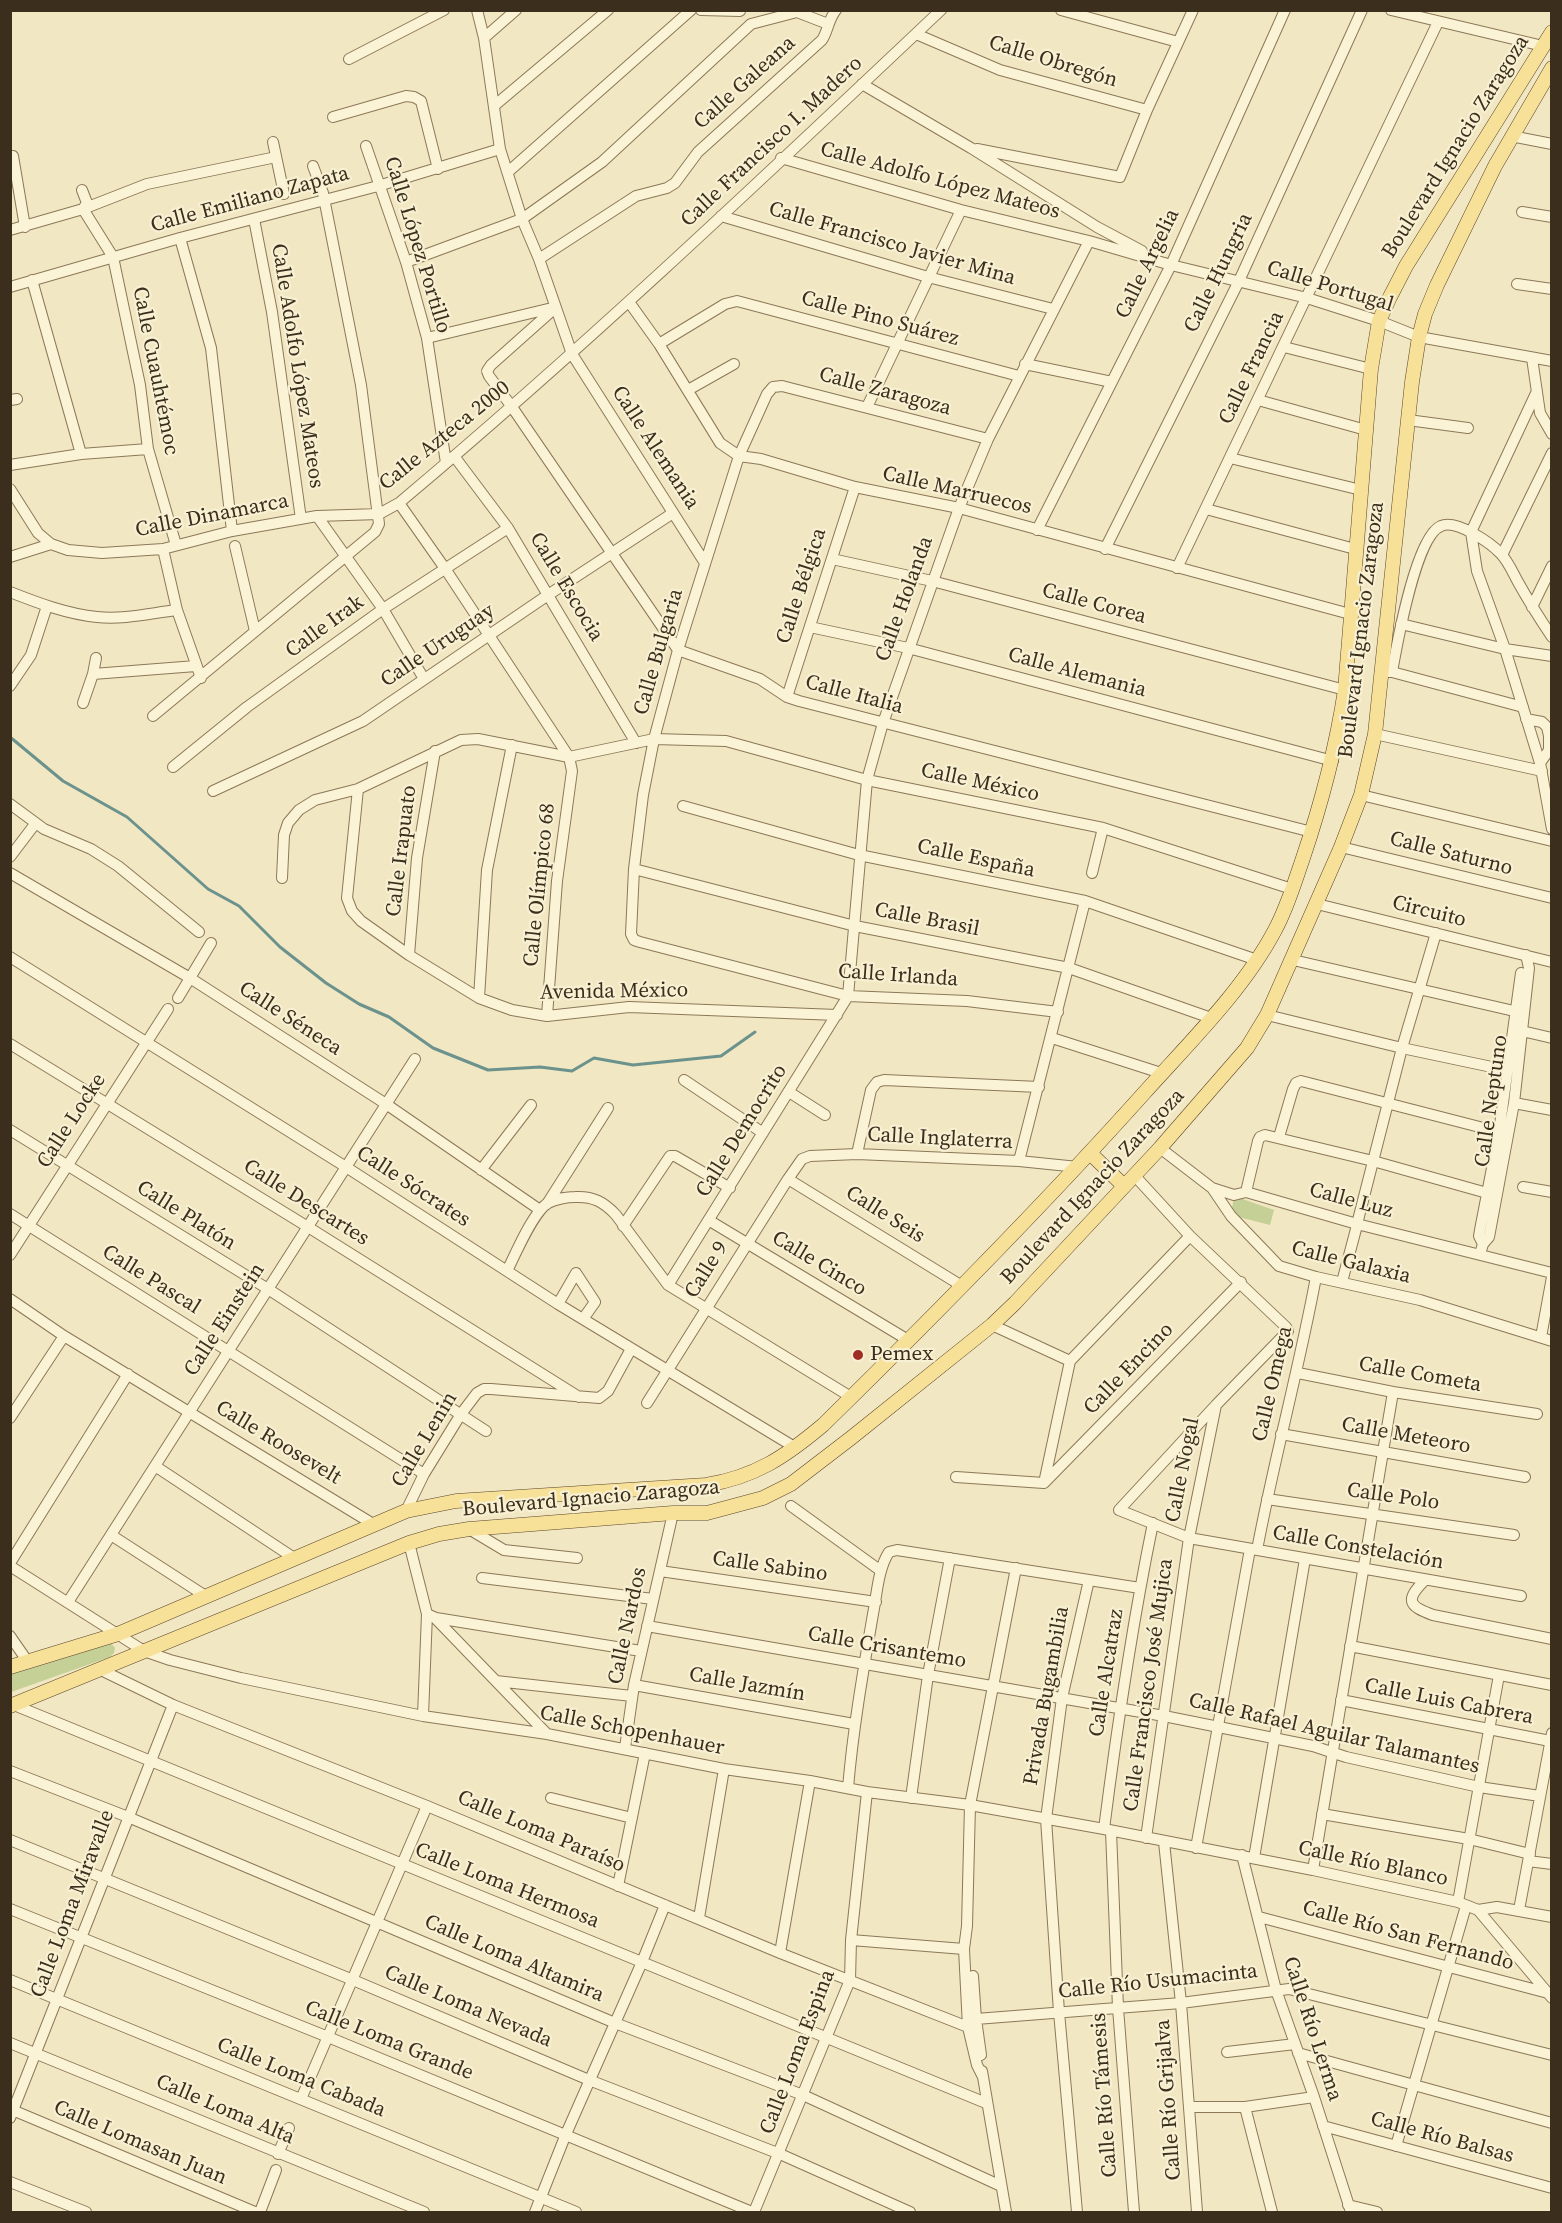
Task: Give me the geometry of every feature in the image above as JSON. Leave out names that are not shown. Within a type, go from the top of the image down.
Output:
[{"type":"main road","name":"Boulevard Ignacio Zaragoza","points":[[10,1667],[118,1634],[406,1511],[456,1501],[706,1485],[730,1481],[770,1465],[796,1448],[851,1397],[1078,1167],[1211,1018],[1257,960],[1276,929],[1312,832],[1332,761],[1345,690],[1371,369],[1379,321],[1406,266],[1551,32]]},
{"type":"main road","name":"Boulevard Ignacio Zaragoza","points":[[12,1706],[409,1543],[439,1534],[469,1529],[673,1513],[707,1513],[763,1498],[791,1484],[992,1325],[1015,1303],[1160,1148],[1247,1048],[1267,1015],[1293,960],[1361,795],[1387,672],[1408,420],[1419,337],[1425,314],[1437,285],[1511,136],[1550,73]]},
{"type":"main road","points":[[1090,1153],[1124,1186]]},
{"type":"street","points":[[349,58],[444,10]]},
{"type":"street","name":"Calle Alemania","points":[[477,10],[484,38],[500,149],[522,219],[539,259],[572,354],[705,563]]},
{"type":"street","points":[[484,38],[516,10]]},
{"type":"street","points":[[494,106],[608,10]]},
{"type":"street","points":[[508,172],[691,10]]},
{"type":"street","points":[[701,10],[740,10],[751,24]]},
{"type":"street","name":"Calle Galeana","points":[[539,259],[636,196],[667,188],[675,183],[698,152],[822,40],[836,10]]},
{"type":"street","name":"Calle Francisco I. Madero","points":[[629,302],[941,10]]},
{"type":"street","points":[[1061,10],[1178,42]]},
{"type":"street","points":[[971,148],[1120,177],[1147,110],[1193,10]]},
{"type":"street","name":"Calle Argelia","points":[[1037,530],[1112,382],[1285,10]]},
{"type":"street","name":"Calle Hungria","points":[[1105,549],[1239,281],[1362,10]]},
{"type":"street","points":[[1391,10],[1543,46]]},
{"type":"street","points":[[406,262],[522,219],[602,162],[751,24],[797,12],[828,24]]},
{"type":"street","name":"Calle Francia","points":[[1178,568],[1438,22]]},
{"type":"street","name":"Calle Obregón","points":[[916,34],[1000,70],[1147,110]]},
{"type":"street","points":[[862,84],[971,148],[1097,227],[1168,263]]},
{"type":"street","points":[[333,117],[406,96],[414,97],[421,101],[438,169]]},
{"type":"street","points":[[1511,136],[1551,144]]},
{"type":"street","points":[[273,142],[284,194]]},
{"type":"street","name":"Calle López Portillo","points":[[366,146],[406,262],[427,338],[450,460]]},
{"type":"street","name":"Calle Emiliano Zapata","points":[[10,287],[180,238],[378,186],[500,149]]},
{"type":"street","points":[[13,156],[15,194],[25,227]]},
{"type":"street","name":"Calle Emiliano Zapata","points":[[83,209],[147,184],[276,157]]},
{"type":"street","name":"Calle Adolfo López Mateos","points":[[781,158],[961,210],[1089,241]]},
{"type":"street","points":[[313,166],[324,199],[361,384],[379,513]]},
{"type":"street","points":[[10,230],[83,209],[87,203],[82,190]]},
{"type":"street","name":"Calle Cuauhtémoc","points":[[83,209],[112,257],[140,385],[148,449],[176,545]]},
{"type":"street","points":[[867,407],[961,210]]},
{"type":"street","points":[[1522,213],[1551,217]]},
{"type":"street","name":"Calle Francisco Javier Mina","points":[[721,216],[928,277],[1053,309]]},
{"type":"street","name":"Calle Adolfo López Mateos","points":[[254,219],[272,312],[301,519]]},
{"type":"street","points":[[180,238],[211,348],[232,531]]},
{"type":"street","name":"Calle Portugal","points":[[1089,241],[1307,298],[1379,321],[1419,337],[1551,361]]},
{"type":"street","name":"Calle Holanda","points":[[848,996],[867,780],[883,723],[932,581],[988,439],[1089,241]]},
{"type":"street","points":[[32,280],[81,454]]},
{"type":"street","points":[[1517,284],[1551,289]]},
{"type":"street","name":"Calle Pino Suárez","points":[[659,344],[731,301],[737,301],[1019,376]]},
{"type":"street","name":"Calle Azteca 2000","points":[[153,716],[375,532],[379,524],[379,513],[399,503],[450,460],[629,302]]},
{"type":"street","name":"Calle Marruecos","points":[[629,302],[659,344],[720,443],[739,456],[761,459],[855,487],[959,508],[1350,614]]},
{"type":"street","points":[[427,338],[555,308]]},
{"type":"street","points":[[555,308],[487,371],[678,650]]},
{"type":"street","points":[[1284,347],[1371,369]]},
{"type":"street","points":[[1532,358],[1540,413],[1551,434]]},
{"type":"street","points":[[688,390],[734,363]]},
{"type":"street","points":[[1025,364],[1112,382]]},
{"type":"street","name":"Calle Zaragoza","points":[[773,387],[782,386],[988,439]]},
{"type":"street","name":"Calle Bulgaria","points":[[634,940],[631,934],[634,869],[654,739],[678,650],[739,456],[767,394],[773,387]]},
{"type":"street","points":[[1537,391],[1472,532],[1477,571],[1505,649],[1541,767],[1551,823]]},
{"type":"street","points":[[1258,400],[1366,430]]},
{"type":"street","points":[[1408,420],[1468,428]]},
{"type":"street","points":[[10,465],[81,454],[148,449]]},
{"type":"street","points":[[1502,555],[1551,453]]},
{"type":"street","points":[[1230,458],[1361,490]]},
{"type":"street","name":"Calle Escocia","points":[[450,460],[507,528],[636,743]]},
{"type":"street","name":"Calle Bélgica","points":[[787,697],[855,487]]},
{"type":"street","points":[[10,489],[38,533],[51,544]]},
{"type":"street","points":[[399,503],[569,757]]},
{"type":"street","points":[[1206,509],[1355,549]]},
{"type":"street","name":"Calle Dinamarca","points":[[51,544],[68,550],[102,554],[163,549],[232,531],[317,516],[379,513]]},
{"type":"street","name":"Calle Uruguay","points":[[213,791],[363,721],[548,594],[673,513]]},
{"type":"street","points":[[317,516],[347,555],[383,609],[424,679]]},
{"type":"street","points":[[1523,707],[1387,672],[1413,580],[1429,536],[1439,526],[1446,524],[1472,532],[1502,555],[1551,637]]},
{"type":"street","name":"Calle Irak","points":[[173,767],[247,707],[383,609],[446,570],[507,528]]},
{"type":"street","points":[[10,556],[51,544]]},
{"type":"street","points":[[235,546],[255,631]]},
{"type":"street","points":[[163,549],[177,610],[201,678]]},
{"type":"street","name":"Calle Corea","points":[[832,559],[932,581],[1345,690]]},
{"type":"street","points":[[1532,607],[1551,566]]},
{"type":"street","points":[[10,592],[46,606],[96,617],[177,610]]},
{"type":"street","points":[[10,686],[31,655],[46,606]]},
{"type":"street","points":[[1401,624],[1505,649],[1551,656]]},
{"type":"street","name":"Calle Alemania","points":[[810,627],[908,648],[1332,761]]},
{"type":"street","name":"Calle Italia","points":[[678,650],[760,679],[787,697],[1312,832]]},
{"type":"street","points":[[83,703],[96,658]]},
{"type":"street","points":[[93,674],[196,666]]},
{"type":"street","points":[[1526,719],[1542,722],[1550,736],[1549,750],[1541,767]]},
{"type":"street","points":[[1374,734],[1541,767]]},
{"type":"street","points":[[282,878],[284,835],[288,823],[299,810],[315,800],[358,789],[461,740],[478,739],[569,757],[654,739]]},
{"type":"street","name":"Calle México","points":[[654,739],[726,741],[867,780],[1103,828],[1292,890]]},
{"type":"street","points":[[478,998],[487,870],[512,745]]},
{"type":"street","name":"Calle Irapuato","points":[[409,955],[417,858],[435,752]]},
{"type":"street","name":"Calle Olímpico 68","points":[[547,1016],[557,881],[572,771],[569,757]]},
{"type":"street","name":"Avenida México","points":[[358,789],[347,898],[352,910],[361,921],[409,955],[478,998],[512,1010],[547,1016],[629,1007],[837,1015]]},
{"type":"street","points":[[1361,795],[1551,841]]},
{"type":"street","points":[[10,804],[26,814],[35,824],[90,849],[118,866],[199,932]]},
{"type":"street","name":"Calle España","points":[[683,806],[859,855],[1085,901],[1257,960]]},
{"type":"street","points":[[10,857],[35,824]]},
{"type":"street","points":[[1092,873],[1103,828]]},
{"type":"street","name":"Calle Saturno","points":[[1341,847],[1551,898]]},
{"type":"street","name":"Calle Brasil","points":[[634,869],[855,926],[1069,968],[1211,1018]]},
{"type":"street","name":"Calle Séneca","points":[[10,873],[190,978],[386,1104],[481,1170],[544,1207]]},
{"type":"street","points":[[1019,1161],[1085,901]]},
{"type":"street","name":"Circuito","points":[[1317,904],[1551,962]]},
{"type":"street","points":[[1342,1282],[1402,1048],[1436,933]]},
{"type":"street","name":"Calle Irlanda","points":[[634,940],[848,996],[967,1000],[1058,1012]]},
{"type":"street","points":[[178,998],[211,943]]},
{"type":"street","name":"Calle Sócrates","points":[[10,957],[346,1167],[558,1304],[796,1448]]},
{"type":"street","name":"Calle Neptuno","points":[[1482,1249],[1479,1236],[1499,1132],[1522,968],[1528,958]]},
{"type":"street","name":"Calle Neptuno","points":[[1482,1249],[1489,1237],[1514,1103],[1529,968],[1528,958]]},
{"type":"street","points":[[1293,960],[1515,1011]]},
{"type":"street","name":"Calle Democrito","points":[[668,1285],[710,1221],[848,996]]},
{"type":"street","name":"Calle Locke","points":[[10,1255],[168,1009]]},
{"type":"street","points":[[1267,1015],[1402,1048],[1506,1070]]},
{"type":"street","points":[[1522,1031],[1551,1038]]},
{"type":"street","points":[[1052,1038],[1161,1073]]},
{"type":"street","name":"Calle Descartes","points":[[10,1044],[579,1397]]},
{"type":"street","name":"Calle Einstein","points":[[68,1602],[414,1059]]},
{"type":"street","points":[[684,1080],[763,1134]]},
{"type":"street","points":[[856,1154],[871,1090],[877,1082],[884,1080],[1039,1087]]},
{"type":"street","points":[[1279,1137],[1296,1083],[1301,1082],[1499,1132]]},
{"type":"street","points":[[789,1092],[825,1115]]},
{"type":"street","points":[[1514,1103],[1551,1110]]},
{"type":"street","points":[[481,1170],[531,1105]]},
{"type":"street","points":[[507,1271],[523,1237],[608,1108]]},
{"type":"street","name":"Calle Platón","points":[[10,1130],[268,1289],[486,1431]]},
{"type":"street","points":[[1246,1192],[1260,1137],[1279,1137],[1487,1193]]},
{"type":"street","name":"Calle Galaxia","points":[[1160,1148],[1212,1188],[1231,1216],[1273,1262],[1285,1269],[1420,1300],[1546,1339]]},
{"type":"street","name":"Calle Inglaterra","points":[[802,1159],[810,1156],[856,1154],[1019,1161],[1078,1167]]},
{"type":"street","points":[[623,1226],[670,1156],[675,1156],[730,1188]]},
{"type":"street","name":"Calle 9","points":[[647,1403],[802,1159]]},
{"type":"street","points":[[1134,1175],[1190,1236],[1241,1282]]},
{"type":"street","name":"Calle Seis","points":[[788,1179],[962,1286]]},
{"type":"street","points":[[1523,1187],[1551,1192]]},
{"type":"street","name":"Calle Luz","points":[[1212,1188],[1234,1195],[1246,1192],[1357,1226],[1482,1249],[1551,1273]]},
{"type":"street","points":[[544,1207],[572,1197],[596,1199],[606,1205],[668,1285],[851,1397]]},
{"type":"street","name":"Calle Pascal","points":[[10,1214],[424,1474]]},
{"type":"street","name":"Calle Cinco","points":[[710,1221],[908,1341]]},
{"type":"street","points":[[956,1477],[1044,1483],[1070,1361],[1190,1236]]},
{"type":"street","points":[[558,1304],[576,1273],[595,1302],[583,1319]]},
{"type":"street","name":"Calle Omega","points":[[1196,1848],[1254,1550],[1298,1373],[1316,1277]]},
{"type":"street","points":[[1546,1339],[1551,1277]]},
{"type":"street","name":"Calle Nogal","points":[[1190,1538],[1216,1405],[1288,1331],[1241,1282]]},
{"type":"street","name":"Calle Encino","points":[[1044,1483],[1241,1282]]},
{"type":"street","name":"Calle Roosevelt","points":[[10,1299],[64,1336],[373,1524]]},
{"type":"street","points":[[992,1325],[1070,1361]]},
{"type":"street","points":[[10,1418],[64,1336]]},
{"type":"street","name":"Calle Lenin","points":[[406,1511],[424,1474],[461,1414],[477,1393],[484,1389],[599,1398],[603,1396],[631,1349]]},
{"type":"street","name":"Calle Cometa","points":[[1298,1373],[1393,1392],[1537,1414]]},
{"type":"street","points":[[10,1564],[128,1374]]},
{"type":"street","points":[[1312,1870],[1393,1392]]},
{"type":"street","name":"Calle Constelación","points":[[1216,1405],[1119,1510],[1190,1538],[1521,1596]]},
{"type":"street","name":"Calle Meteoro","points":[[1281,1434],[1525,1477]]},
{"type":"street","points":[[155,1466],[294,1558]]},
{"type":"street","name":"Calle Polo","points":[[1267,1499],[1514,1535]]},
{"type":"street","points":[[791,1506],[881,1570]]},
{"type":"street","name":"Calle Nardos","points":[[625,1748],[634,1684],[673,1513]]},
{"type":"street","name":"Calle Alcatraz","points":[[1108,1830],[1120,1708],[1140,1588],[1154,1523]]},
{"type":"street","points":[[469,1529],[504,1550],[577,1558]]},
{"type":"street","points":[[111,1535],[207,1597]]},
{"type":"street","name":"Calle Francisco José Mujica","points":[[1146,1838],[1190,1538]]},
{"type":"street","points":[[409,1543],[431,1616],[423,1716]]},
{"type":"street","points":[[848,1788],[854,1724],[864,1664],[881,1570],[889,1552],[897,1550],[1140,1588]]},
{"type":"street","points":[[911,1798],[928,1675],[950,1558]]},
{"type":"street","points":[[1254,1858],[1305,1559]]},
{"type":"street","name":"Calle Schopenhauer","points":[[10,1564],[144,1651],[241,1678],[423,1716],[547,1734],[724,1769],[810,1781],[867,1792],[970,1805],[1146,1838]]},
{"type":"street","points":[[972,2023],[967,1926],[970,1805],[1016,1568]]},
{"type":"street","name":"Calle Sabino","points":[[660,1571],[876,1602]]},
{"type":"street","points":[[482,1578],[653,1599]]},
{"type":"street","name":"Privada Bugambilia","points":[[1077,2212],[1059,2012],[1046,1819],[1062,1698],[1089,1580]]},
{"type":"street","points":[[1425,1580],[1415,1589],[1412,1597],[1412,1604],[1416,1609],[1433,1615],[1551,1640]]},
{"type":"street","points":[[431,1616],[641,1651]]},
{"type":"street","points":[[431,1616],[547,1734]]},
{"type":"street","name":"Calle Crisantemo","points":[[647,1626],[1120,1708]]},
{"type":"street","points":[[10,1636],[28,1662]]},
{"type":"street","points":[[1350,1646],[1551,1685]]},
{"type":"street","name":"Calle Loma Paraíso","points":[[101,1670],[173,1705],[427,1806],[780,1953],[972,2023]]},
{"type":"street","points":[[1395,2146],[1448,1968],[1462,1904],[1469,1839],[1499,1675]]},
{"type":"street","points":[[496,1681],[632,1696]]},
{"type":"street","name":"Calle Jazmín","points":[[634,1684],[854,1724]]},
{"type":"street","name":"Calle Luis Cabrera","points":[[1341,1700],[1489,1730],[1551,1737]]},
{"type":"street","name":"Calle Loma Miravalle","points":[[12,2112],[173,1705]]},
{"type":"street","name":"Calle Loma Hermosa","points":[[12,1706],[403,1863],[986,2103]]},
{"type":"street","name":"Calle Rafael Aguilar Talamantes","points":[[1120,1708],[1275,1738],[1479,1787],[1540,1796]]},
{"type":"street","points":[[1519,1910],[1551,1737]]},
{"type":"street","points":[[618,1886],[645,1753]]},
{"type":"street","points":[[699,1918],[724,1769]]},
{"type":"street","name":"Calle Loma Altamira","points":[[10,1771],[128,1817],[615,2023],[803,2095],[1001,2186]]},
{"type":"street","points":[[780,1953],[810,1781]]},
{"type":"street","name":"Calle Loma Espina","points":[[753,2212],[780,2154],[850,1980],[851,1940],[867,1792]]},
{"type":"street","points":[[550,1798],[632,1818]]},
{"type":"street","points":[[302,2099],[427,1806]]},
{"type":"street","points":[[1322,1814],[1469,1839],[1551,1864]]},
{"type":"street","name":"Calle Río Támesis","points":[[1108,1830],[1118,2008],[1134,2212]]},
{"type":"street","name":"Calle Río Blanco","points":[[1146,1838],[1312,1870],[1462,1904],[1478,1910]]},
{"type":"street","name":"Calle Loma Nevada","points":[[10,1840],[353,1980],[589,2080],[780,2154],[910,2212]]},
{"type":"street","name":"Calle Río Grijalva","points":[[1164,1842],[1182,2003],[1197,2212]]},
{"type":"street","name":"Calle Río Lerma","points":[[1242,1856],[1276,1990],[1350,2209]]},
{"type":"street","points":[[536,2212],[566,2134],[665,1905]]},
{"type":"street","points":[[1478,1910],[1497,1907],[1551,1917]]},
{"type":"street","name":"Calle Loma Grande","points":[[10,1909],[753,2212]]},
{"type":"street","points":[[1478,1910],[1550,1995]]},
{"type":"street","name":"Calle Río San Fernando","points":[[1259,1917],[1550,1995]]},
{"type":"street","points":[[967,1926],[964,1949],[972,2023],[982,2063],[986,2103],[1006,2212]]},
{"type":"street","points":[[851,1940],[964,1949]]},
{"type":"street","name":"Calle Loma Cabada","points":[[10,1980],[576,2212]]},
{"type":"street","name":"Calle Río Usumacinta","points":[[972,2023],[1059,2012],[1182,2003],[1276,1990],[1298,1990],[1551,2055]]},
{"type":"street","name":"Calle Loma Alta","points":[[10,2043],[424,2212]]},
{"type":"street","points":[[1227,2052],[1297,2048],[1414,2085],[1551,2122]]},
{"type":"street","points":[[1189,2107],[1245,2107],[1314,2097]]},
{"type":"street","points":[[1245,2107],[1272,2212]]},
{"type":"street","name":"Calle Lomasan Juan","points":[[12,2112],[255,2212]]},
{"type":"street","name":"Calle Río Balsas","points":[[1323,2126],[1551,2188]]},
{"type":"street","points":[[278,2154],[289,2128]]},
{"type":"street","points":[[260,2212],[276,2170]]},
{"type":"street","points":[[10,2182],[86,2212]]},
{"type":"street","points":[[1350,2209],[1377,2212]]},
{"type":"green space","points":[[1234,1196],[1274,1210],[1270,1225],[1231,1215]]},
{"type":"green space","points":[[110,1642],[115,1648],[110,1657],[11,1692],[11,1672]]},
{"type":"waterway","points":[[10,737],[63,781],[127,817],[208,889],[239,906],[280,947],[326,983],[359,1004],[389,1017],[433,1048],[488,1070],[540,1067],[572,1071],[594,1058],[633,1065],[721,1056],[755,1032]]},
{"type":"place","name":"Pemex","points":[[858,1355]]}]
